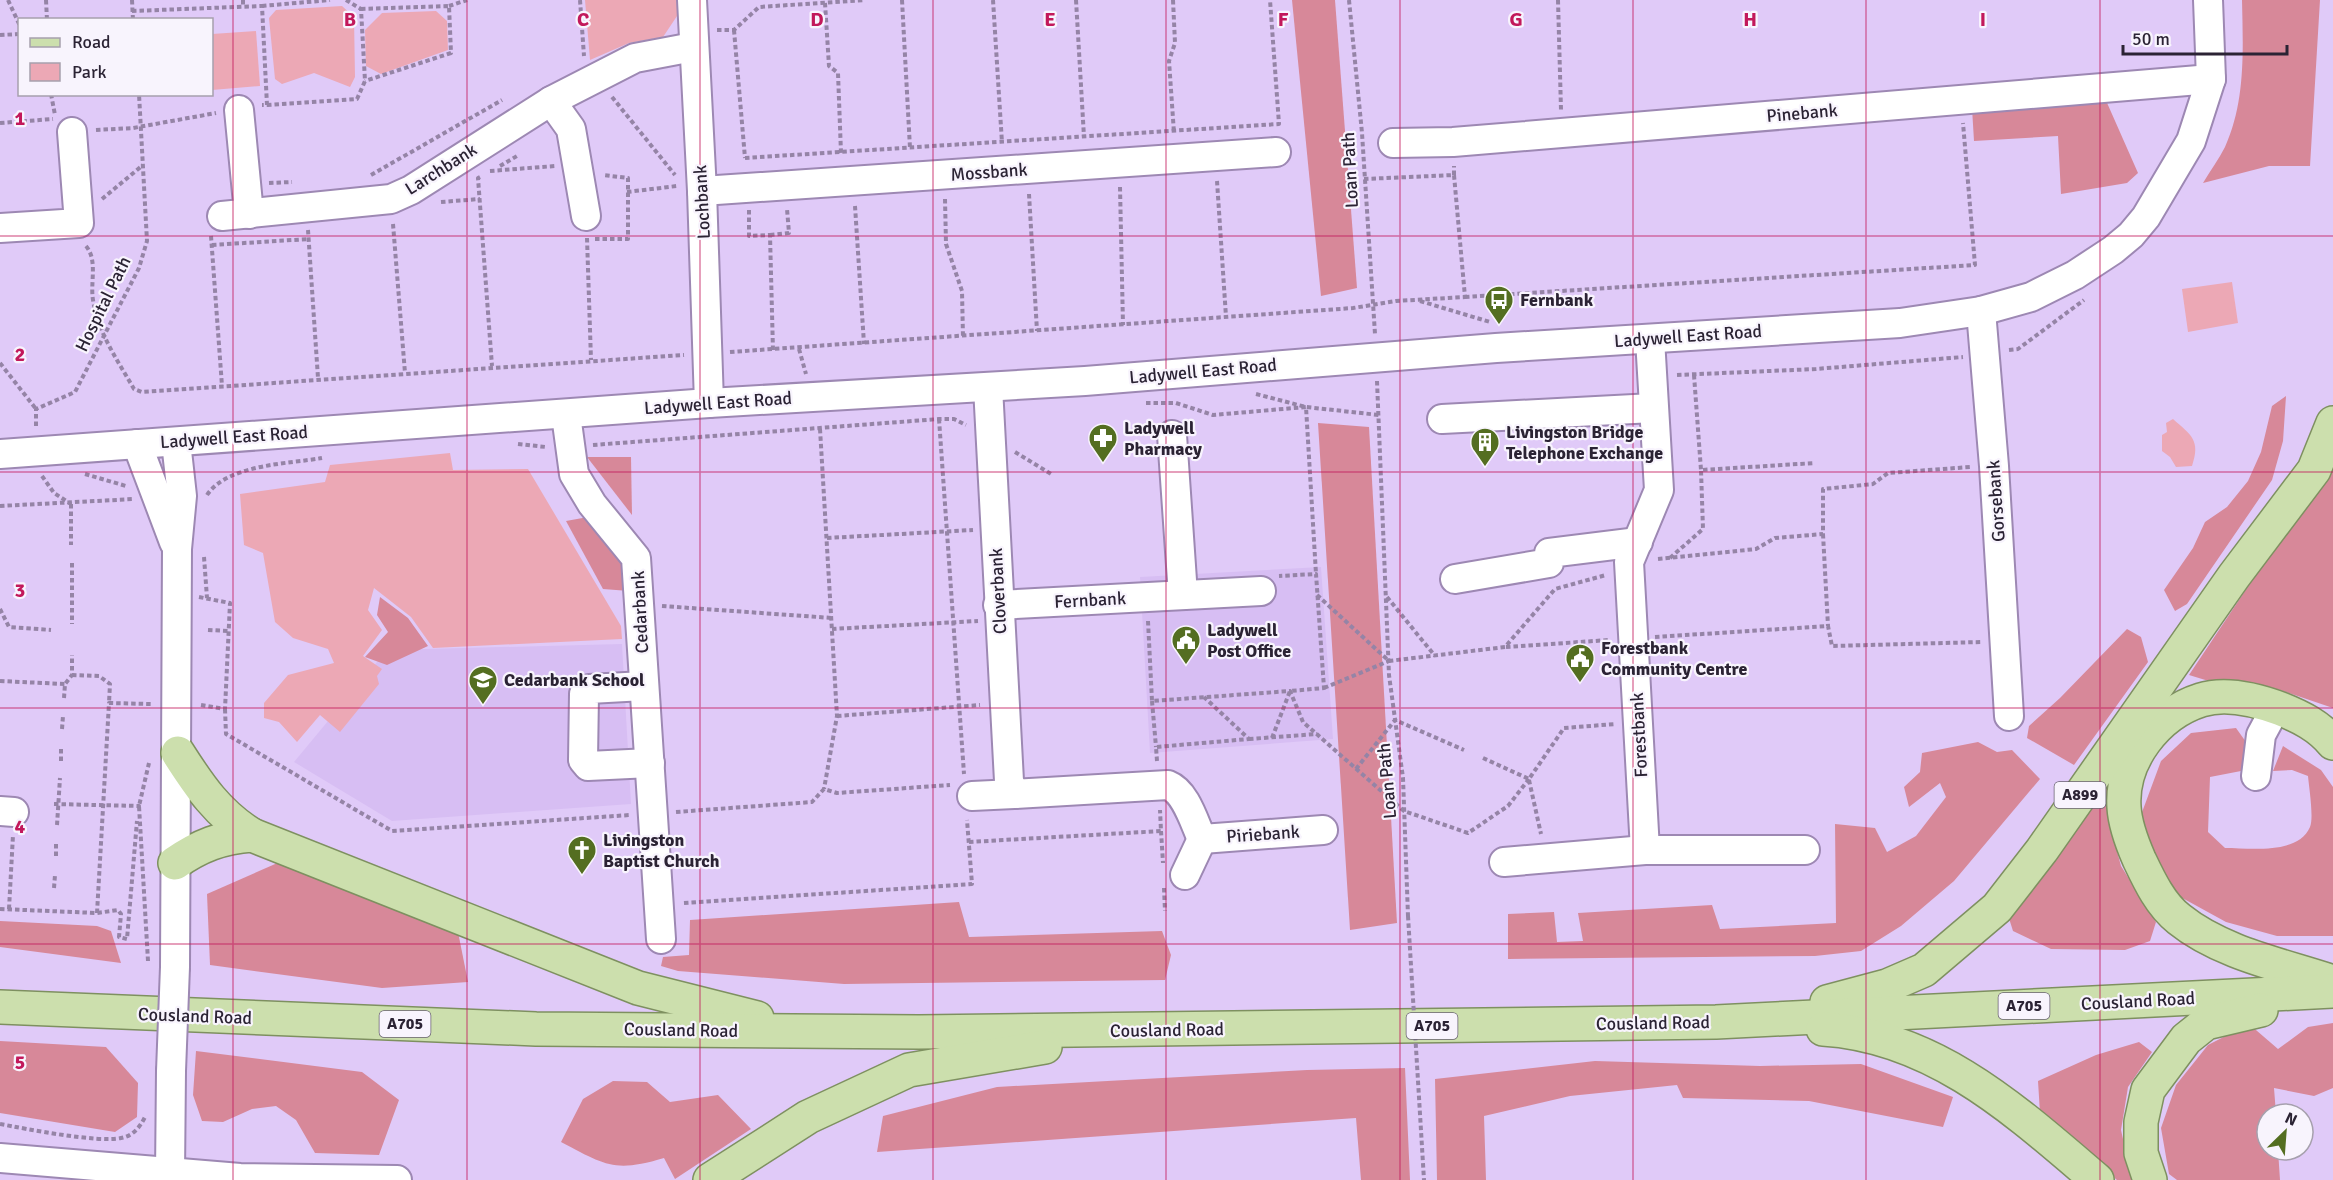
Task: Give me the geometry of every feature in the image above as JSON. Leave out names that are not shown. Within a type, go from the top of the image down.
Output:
[{"type":"main road","name":"A899","points":[[1716,1022],[1842,1000],[1887,986],[1924,970],[1997,908],[2042,850],[2240,567],[2314,470],[2333,423]]},
{"type":"main road","points":[[2333,743],[2306,719],[2276,707],[2252,700],[2226,697],[2202,700],[2166,720],[2152,732],[2136,754],[2127,778],[2124,806],[2127,827],[2142,865],[2163,904],[2178,918],[2201,935],[2333,982]]},
{"type":"main road","points":[[178,753],[207,797],[229,821],[252,835],[638,988],[810,1031]]},
{"type":"main road","points":[[175,863],[193,850],[225,836],[252,835]]},
{"type":"main road","name":"Cousland Road","points":[[0,1007],[536,1029],[1148,1030],[1716,1022],[2333,993]]},
{"type":"main road","points":[[2150,1180],[2141,1153],[2141,1122],[2148,1090],[2186,1039],[2206,1023],[2333,993]]},
{"type":"main road","points":[[1716,1022],[1830,1029],[1901,1045],[1952,1068],[1995,1096],[2097,1180]]},
{"type":"main road","points":[[710,1180],[808,1117],[909,1070],[1148,1030]]},
{"type":"street","name":"Lochbank","points":[[692,0],[702,191],[709,403]]},
{"type":"street","name":"Ladywell East Road","points":[[0,454],[709,403],[988,387],[1496,348],[1900,322],[1981,311],[2031,297],[2075,275],[2131,235],[2146,217],[2191,141],[2211,79],[2208,0]]},
{"type":"street","name":"Larchbank","points":[[236,215],[391,199],[411,190],[551,100],[635,58],[693,39]]},
{"type":"street","name":"Pinebank","points":[[1393,143],[1453,142],[2211,79]]},
{"type":"street","points":[[551,100],[572,129],[587,228]]},
{"type":"street","points":[[236,215],[248,183],[238,110]]},
{"type":"street","points":[[0,228],[79,221],[64,125]]},
{"type":"street","name":"Mossbank","points":[[702,191],[1276,152]]},
{"type":"street","name":"Gorsebank","points":[[1981,311],[2005,641],[2014,699]]},
{"type":"street","name":"Forestbank","points":[[1645,850],[1629,562],[1659,490],[1650,339]]},
{"type":"street","name":"Cloverbank","points":[[988,387],[998,612],[1010,781],[1014,794]]},
{"type":"street","points":[[1442,419],[1653,408]]},
{"type":"street","name":"Cedarbank","points":[[566,415],[574,474],[592,504],[636,558],[661,939]]},
{"type":"street","points":[[1172,435],[1182,595]]},
{"type":"street","points":[[170,1174],[178,753],[177,549],[182,496],[176,442]]},
{"type":"street","points":[[137,444],[177,549]]},
{"type":"street","points":[[1455,579],[1550,563],[1549,553],[1638,542]]},
{"type":"street","name":"Fernbank","points":[[998,612],[1147,597],[1261,591]]},
{"type":"street","points":[[644,686],[589,689],[584,694],[583,760],[588,766],[650,763]]},
{"type":"street","points":[[2256,776],[2262,735],[2276,707]]},
{"type":"street","points":[[968,800],[1014,794],[1158,784]]},
{"type":"street","name":"Piriebank","points":[[1158,784],[1176,788],[1202,839]]},
{"type":"street","name":"Piriebank","points":[[1202,839],[1323,830]]},
{"type":"street","name":"Piriebank","points":[[1185,875],[1202,839]]},
{"type":"street","points":[[1504,861],[1645,850],[1805,850]]},
{"type":"street","points":[[0,1158],[170,1174],[240,1178],[397,1180]]},
{"type":"path","points":[[8,0],[18,22]]},
{"type":"path","points":[[46,0],[47,18]]},
{"type":"path","points":[[132,0],[133,18]]},
{"type":"path","points":[[243,0],[243,6]]},
{"type":"path","points":[[132,11],[262,6],[330,0]]},
{"type":"path","points":[[346,0],[361,9],[450,6],[466,0]]},
{"type":"path","points":[[580,0],[585,63],[593,79],[684,185],[627,192]]},
{"type":"path","points":[[758,0],[759,7]]},
{"type":"path","points":[[693,39],[734,30],[759,7],[865,0]]},
{"type":"path","points":[[902,0],[910,148]]},
{"type":"path","points":[[993,0],[1002,142],[1016,170],[1036,331]]},
{"type":"path","points":[[1076,0],[1086,166]]},
{"type":"path","points":[[1173,0],[1175,44],[1169,61],[1176,159]]},
{"type":"path","points":[[746,158],[1279,124],[1270,0]]},
{"type":"path","name":"Loan Path","points":[[1349,0],[1376,338]]},
{"type":"path","points":[[1558,0],[1561,133]]},
{"type":"path","points":[[825,3],[829,66],[838,73],[840,152],[848,181],[864,344]]},
{"type":"path","points":[[262,6],[267,105]]},
{"type":"path","points":[[364,81],[451,53],[450,6]]},
{"type":"path","points":[[0,123],[141,126],[267,105],[357,99],[364,81],[361,9]]},
{"type":"path","points":[[0,35],[18,34]]},
{"type":"path","points":[[53,96],[64,125]]},
{"type":"path","name":"Hospital Path","points":[[36,408],[75,392],[139,268],[147,241],[139,96]]},
{"type":"path","points":[[368,176],[506,98]]},
{"type":"path","points":[[1372,306],[1416,299],[1975,265],[1962,100]]},
{"type":"path","points":[[1453,142],[1465,297]]},
{"type":"path","points":[[492,366],[478,178],[517,156]]},
{"type":"path","points":[[1215,156],[1226,317]]},
{"type":"path","points":[[490,171],[578,164],[591,165],[600,175],[628,178],[628,239],[587,228],[591,360]]},
{"type":"path","points":[[1119,164],[1123,325]]},
{"type":"path","points":[[103,335],[93,300],[92,254],[79,221],[143,165]]},
{"type":"path","points":[[944,175],[946,244],[962,291],[963,337]]},
{"type":"path","points":[[1364,179],[1454,175]]},
{"type":"path","points":[[248,183],[293,182]]},
{"type":"path","points":[[770,235],[789,233],[786,185]]},
{"type":"path","points":[[391,199],[405,373]]},
{"type":"path","points":[[307,209],[318,378]]},
{"type":"path","points":[[222,386],[210,228],[236,215]]},
{"type":"path","points":[[212,245],[309,239]]},
{"type":"path","points":[[1652,377],[1816,369],[1985,355],[2018,349],[2090,297]]},
{"type":"path","points":[[1416,299],[1494,324],[1496,348]]},
{"type":"path","points":[[0,363],[36,408],[36,426]]},
{"type":"path","points":[[1670,558],[1703,529],[1694,374]]},
{"type":"path","name":"Loan Path","points":[[1377,380],[1389,661],[1403,778],[1408,916],[1424,1180]]},
{"type":"path","points":[[1256,394],[1306,407],[1379,415]]},
{"type":"path","points":[[659,905],[972,884],[968,800],[959,707],[939,419]]},
{"type":"path","points":[[177,592],[230,603],[226,734],[392,831],[812,802],[824,789],[837,716],[820,429]]},
{"type":"path","points":[[0,506],[138,499],[128,486],[70,471],[63,450]]},
{"type":"path","points":[[1701,470],[1815,464]]},
{"type":"path","points":[[40,474],[54,493],[71,504]]},
{"type":"path","points":[[71,504],[71,545]]},
{"type":"path","points":[[827,538],[994,529]]},
{"type":"path","points":[[1823,534],[1828,626],[1832,646],[2005,641]]},
{"type":"path","points":[[72,563],[72,624]]},
{"type":"path","points":[[1261,591],[1268,577],[1316,574],[1324,688]]},
{"type":"path","points":[[1386,596],[1436,657]]},
{"type":"path","points":[[969,842],[1161,831],[1147,597]]},
{"type":"path","points":[[639,604],[832,618]]},
{"type":"path","points":[[0,609],[9,627],[51,630]]},
{"type":"path","points":[[832,629],[953,622],[998,612]]},
{"type":"path","points":[[1505,647],[1828,626]]},
{"type":"path","points":[[208,630],[229,631]]},
{"type":"path","points":[[64,698],[65,684],[72,675],[72,655]]},
{"type":"path","points":[[1152,700],[1324,688],[1389,661]]},
{"type":"path","points":[[72,675],[99,676],[110,684],[97,914]]},
{"type":"path","points":[[0,681],[65,684]]},
{"type":"path","points":[[1290,691],[1303,722],[1404,811],[1468,833],[1508,806],[1564,728],[1638,722]]},
{"type":"path","points":[[1272,738],[1290,691]]},
{"type":"path","points":[[1204,697],[1249,740]]},
{"type":"path","points":[[109,703],[151,704]]},
{"type":"path","points":[[837,716],[1004,703]]},
{"type":"path","points":[[201,705],[225,709]]},
{"type":"path","points":[[62,729],[63,717]]},
{"type":"path","points":[[1356,769],[1395,720],[1464,750]]},
{"type":"path","points":[[1156,747],[1317,734]]},
{"type":"path","points":[[61,748],[61,761]]},
{"type":"path","points":[[1483,758],[1529,779]]},
{"type":"path","points":[[57,825],[56,804],[60,778]]},
{"type":"path","points":[[1529,779],[1546,858]]},
{"type":"path","points":[[824,789],[837,793],[968,800]]},
{"type":"path","points":[[0,909],[97,914],[118,910],[121,914],[119,937],[127,939],[139,806],[103,807],[56,804]]},
{"type":"path","points":[[7,812],[9,909]]},
{"type":"path","points":[[56,844],[56,856]]},
{"type":"path","points":[[54,888],[55,875]]},
{"type":"path","points":[[54,907],[54,913]]},
{"type":"path","points":[[0,1124],[103,1139],[122,1138],[135,1132],[144,1119],[147,1108]]},
{"type":"shaded area","points":[[1292,0],[1335,0],[1357,288],[1321,296]]},
{"type":"shaded area","points":[[2242,0],[2320,0],[2310,166],[2269,166],[2203,183],[2225,147],[2237,112],[2242,75]]},
{"type":"shaded area","points":[[2104,96],[2138,173],[2127,183],[2061,194],[2058,136],[1974,141],[1972,108]]},
{"type":"shaded area","points":[[2286,396],[2283,441],[2272,480],[2187,604],[2175,611],[2164,590],[2193,548],[2205,522],[2227,507],[2248,481],[2261,452],[2272,406]]},
{"type":"shaded area","points":[[1318,423],[1369,427],[1397,923],[1350,930]]},
{"type":"shaded area","points":[[587,457],[631,457],[632,515]]},
{"type":"shaded area","points":[[2333,459],[2333,708],[2277,689],[2225,686],[2189,675]]},
{"type":"shaded area","points":[[588,517],[626,565],[629,591],[603,589],[566,521]]},
{"type":"shaded area","points":[[1321,567],[1333,739],[1150,753],[1140,577]]},
{"type":"shaded area","points":[[380,597],[408,618],[428,646],[387,665],[365,657],[388,632],[377,615]]},
{"type":"shaded area","points":[[2127,629],[2141,637],[2148,662],[2074,765],[2027,738],[2029,726],[2060,698]]},
{"type":"shaded area","name":"Cedarbank School","points":[[622,644],[631,804],[392,821],[294,762],[387,650]]},
{"type":"shaded area","points":[[2236,728],[2251,749],[2241,771],[2210,777],[2208,832],[2225,848],[2272,848],[2295,842],[2304,836],[2311,823],[2308,776],[2292,770],[2273,771],[2283,746],[2321,770],[2333,787],[2333,936],[2277,936],[2226,922],[2175,894],[2147,856],[2141,815],[2161,761],[2191,733]]},
{"type":"shaded area","points":[[1978,742],[1997,752],[2012,750],[2040,779],[1954,881],[1901,926],[1861,951],[1815,956],[1508,959],[1508,914],[1554,912],[1557,942],[1583,941],[1578,913],[1712,905],[1720,929],[1836,923],[1835,824],[1875,828],[1887,852],[1916,836],[1946,797],[1940,783],[1909,807],[1904,787],[1920,772],[1922,753]]},
{"type":"shaded area","points":[[2105,777],[2117,783],[2109,822],[2121,866],[2156,922],[2150,941],[2125,950],[2051,949],[2013,931],[2007,912]]},
{"type":"shaded area","points":[[282,861],[458,932],[468,982],[382,988],[210,965],[207,894]]},
{"type":"shaded area","points":[[959,902],[969,937],[1162,931],[1171,955],[1165,980],[844,984],[678,971],[661,966],[663,957],[689,955],[690,920]]},
{"type":"shaded area","points":[[0,921],[97,926],[111,931],[121,963],[0,947]]},
{"type":"shaded area","points":[[2333,1023],[2333,1088],[2314,1096],[2274,1088],[2275,1102],[2255,1102],[2255,1162],[2279,1162],[2280,1180],[2177,1180],[2169,1174],[2161,1128],[2176,1085],[2208,1045],[2249,1024],[2278,1049],[2308,1027]]},
{"type":"shaded area","points":[[0,1041],[106,1047],[138,1083],[137,1117],[115,1132],[0,1113]]},
{"type":"shaded area","points":[[2139,1042],[2152,1052],[2128,1087],[2121,1130],[2132,1180],[2117,1180],[2040,1113],[2038,1081],[2096,1055]]},
{"type":"shaded area","points":[[196,1051],[362,1072],[399,1100],[379,1155],[315,1153],[296,1120],[276,1106],[252,1109],[223,1122],[202,1121],[193,1095]]},
{"type":"shaded area","points":[[1595,1061],[1760,1066],[1861,1064],[1953,1097],[1943,1127],[1809,1101],[1683,1098],[1677,1085],[1570,1096],[1484,1116],[1486,1180],[1437,1180],[1435,1079]]},
{"type":"shaded area","points":[[1405,1068],[1410,1180],[1361,1180],[1356,1118],[877,1152],[883,1116],[997,1087],[1307,1070]]},
{"type":"shaded area","points":[[613,1081],[647,1082],[670,1102],[718,1095],[751,1129],[675,1179],[664,1158],[647,1163],[621,1166],[600,1161],[561,1142],[583,1099]]},
{"type":"green space","points":[[585,0],[677,0],[677,16],[663,37],[629,43],[590,60]]},
{"type":"green space","points":[[342,6],[354,17],[355,77],[350,87],[314,73],[282,84],[275,79],[269,18],[276,10]]},
{"type":"green space","points":[[436,11],[447,21],[448,50],[381,74],[366,66],[365,30],[382,13]]},
{"type":"green space","points":[[256,31],[260,86],[213,90],[213,34]]},
{"type":"green space","points":[[2232,282],[2238,323],[2188,332],[2182,289]]},
{"type":"green space","points":[[2173,419],[2193,439],[2195,457],[2192,466],[2176,467],[2170,457],[2162,451],[2162,435],[2167,432],[2166,423]]},
{"type":"green space","points":[[450,453],[453,470],[528,469],[621,626],[622,639],[433,648],[411,617],[374,588],[368,610],[382,630],[363,656],[382,669],[377,676],[379,684],[340,732],[320,715],[297,742],[279,722],[264,718],[264,703],[288,675],[334,663],[328,649],[293,638],[275,622],[263,553],[244,545],[240,494],[325,482],[330,465]]},
{"type":"place","name":"Fernbank","points":[[1499,326]]},
{"type":"place","name":"Ladywell Pharmacy","points":[[1103,464]]},
{"type":"place","name":"Livingston Bridge Telephone Exchange","points":[[1485,468]]},
{"type":"place","name":"Ladywell Post Office","points":[[1186,666]]},
{"type":"place","name":"Forestbank Community Centre","points":[[1580,684]]},
{"type":"place","name":"Cedarbank School","points":[[483,706]]},
{"type":"place","name":"Livingston Baptist Church","points":[[582,876]]}]
